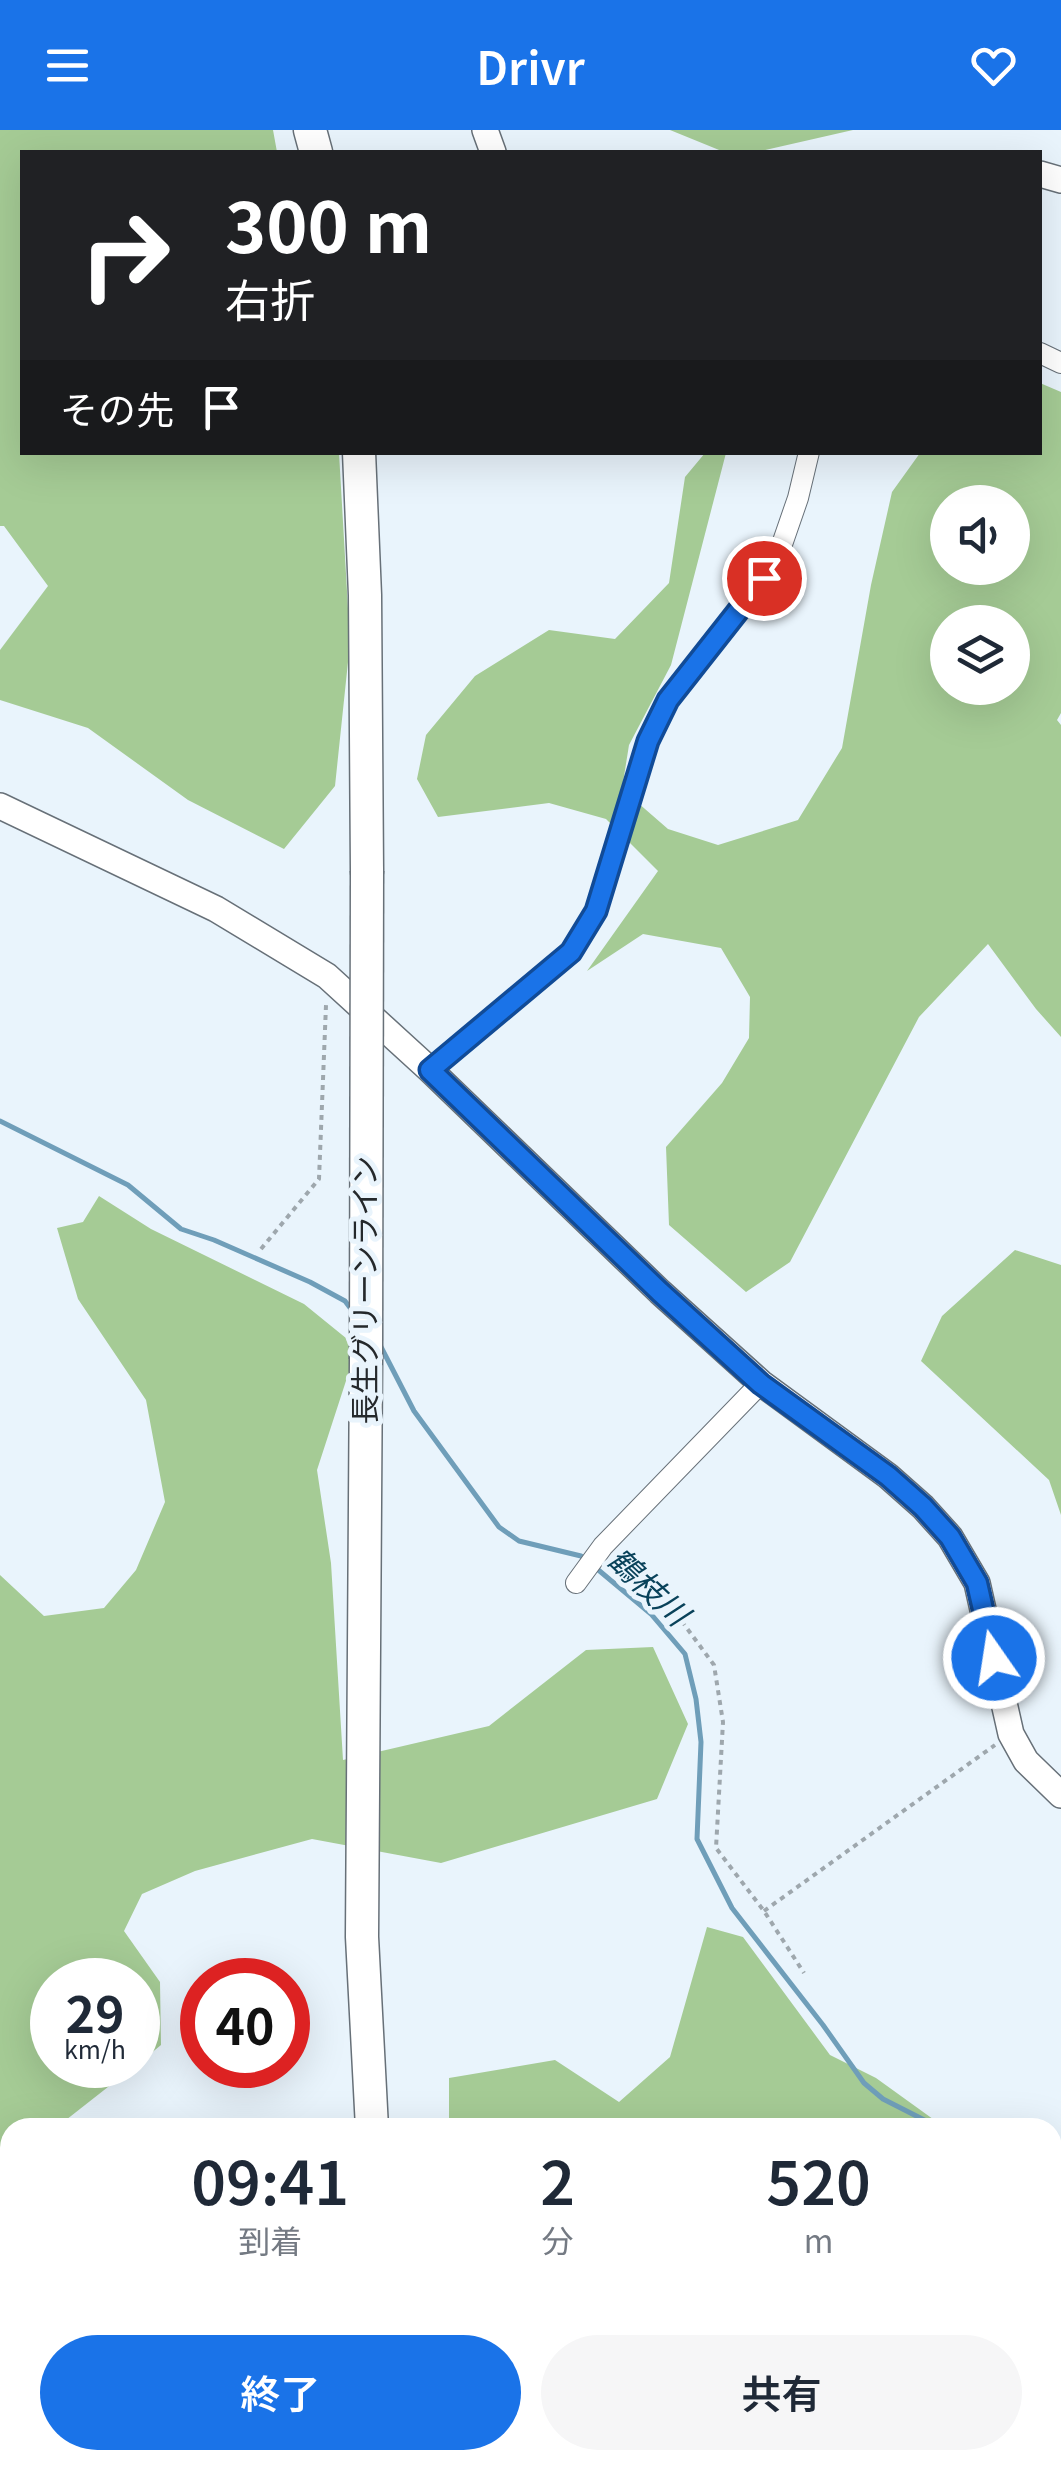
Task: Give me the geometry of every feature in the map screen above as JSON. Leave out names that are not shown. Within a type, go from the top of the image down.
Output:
[{"type":"highway","name":"長生グリーンライン","points":[[359,455],[366,594],[367,871],[362,1937],[371,2118]]},
{"type":"street","points":[[430,1070],[571,952],[596,911],[648,741],[668,700],[764,578],[779,553],[809,455]]},
{"type":"street","points":[[0,806],[216,909],[327,976],[761,1384],[888,1476],[923,1507],[950,1537],[977,1583],[1011,1734],[1026,1761],[1061,1795]]},
{"type":"street","points":[[576,1583],[603,1546],[761,1384]]},
{"type":"path","points":[[261,1249],[320,1180],[327,976]]},
{"type":"path","points":[[603,1546],[672,1608],[714,1665],[724,1722],[716,1848],[804,1973]]},
{"type":"path","points":[[764,1911],[1011,1734]]},
{"type":"green space","points":[[0,130],[273,130],[277,150],[20,150],[20,455],[339,455],[350,643],[335,786],[284,849],[188,800],[88,728],[0,700],[0,650],[48,586],[4,526],[0,526]]},
{"type":"green space","points":[[670,130],[853,130],[766,150],[719,150]]},
{"type":"green space","points":[[1042,384],[1061,392],[1061,713],[1057,720],[1061,725],[1061,1037],[988,944],[919,1017],[790,1262],[746,1292],[669,1225],[666,1147],[722,1083],[749,1038],[750,997],[721,948],[643,934],[587,971],[658,871],[606,819],[549,803],[438,817],[417,779],[426,735],[475,676],[549,630],[615,639],[669,583],[685,477],[703,455],[725,455],[671,665],[629,745],[622,789],[668,829],[718,845],[798,820],[842,748],[892,492],[919,455],[1042,455]]},
{"type":"green space","points":[[99,1196],[151,1229],[304,1304],[357,1347],[317,1470],[331,1563],[343,1760],[489,1726],[586,1650],[653,1647],[688,1724],[657,1799],[441,1863],[312,1839],[195,1871],[142,1894],[124,1931],[143,1958],[30,1958],[30,2088],[107,2088],[68,2118],[0,2118],[0,1575],[44,1616],[104,1608],[136,1570],[165,1502],[146,1400],[78,1299],[57,1228],[83,1222]]},
{"type":"green space","points":[[1015,1250],[1061,1265],[1061,1515],[1049,1480],[921,1361],[942,1316]]},
{"type":"green space","points":[[707,1927],[743,1937],[830,2055],[876,2078],[932,2118],[449,2118],[449,2078],[555,2060],[619,2102],[670,2057]]},
{"type":"waterway","name":"鶴枝川","points":[[0,1121],[128,1185],[181,1229],[310,1282],[345,1301],[351,1309]]},
{"type":"waterway","name":"鶴枝川","points":[[380,1345],[414,1411],[499,1527],[519,1541],[581,1556],[587,1561]]},
{"type":"waterway","name":"鶴枝川","points":[[596,1568],[651,1614],[685,1654],[701,1742],[697,1839],[732,1908],[864,2083],[883,2099],[920,2118]]},
{"type":"route","points":[[764,578],[668,700],[648,741],[596,911],[571,952],[430,1070],[761,1384],[888,1476],[923,1507],[950,1537],[977,1583],[994,1658]]}]
